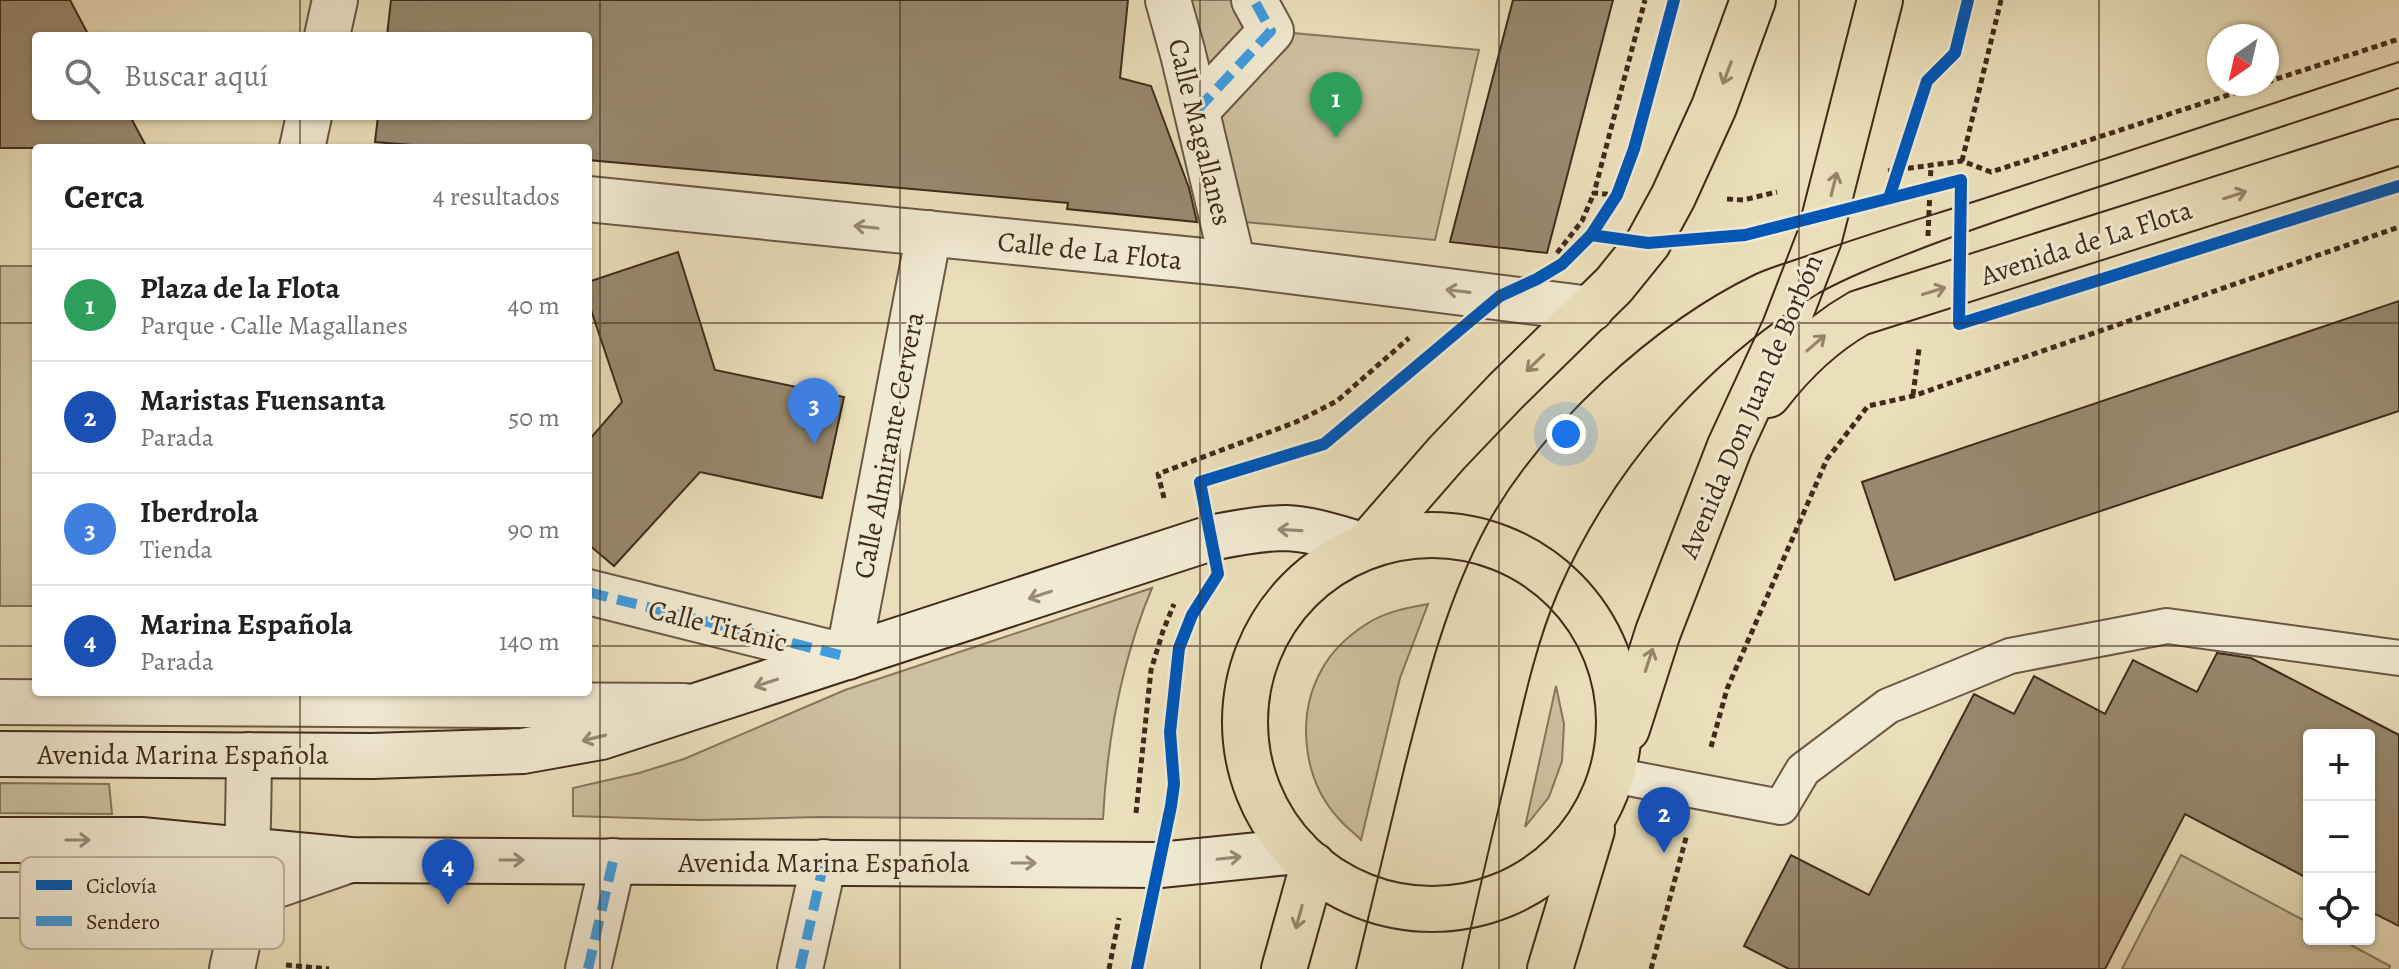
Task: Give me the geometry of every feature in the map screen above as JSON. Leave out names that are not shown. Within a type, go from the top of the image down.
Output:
[{"type":"main road","points":[[1366,546],[1446,454],[1614,285],[1648,243],[1673,197],[1714,107],[1753,0]]},
{"type":"main road","name":"Avenida Don Juan de Borbón","points":[[1550,969],[1658,632],[1730,446],[1803,284],[1823,227],[1880,0]]},
{"type":"main road","name":"Avenida de La Flota","points":[[1730,446],[1793,365],[1833,328],[1859,313],[2399,142]]},
{"type":"main road","points":[[1445,535],[1481,541],[1510,551],[1561,586],[1586,615],[1605,649],[1617,685],[1621,723],[1609,784],[1565,855],[1524,887],[1475,905],[1442,910],[1407,908],[1373,900],[1345,888],[1305,858],[1278,828],[1263,802],[1251,773],[1245,728],[1251,672],[1263,641],[1280,611],[1303,585],[1330,565],[1366,546],[1405,536],[1445,535]]},
{"type":"main road","points":[[1284,969],[1305,858]]},
{"type":"street","points":[[328,32],[335,0]]},
{"type":"street","name":"Calle Magallanes","points":[[1168,0],[1233,264]]},
{"type":"street","points":[[1197,110],[1271,31],[1254,0]]},
{"type":"street","points":[[303,144],[308,120]]},
{"type":"street","name":"Calle de La Flota","points":[[592,199],[1233,264],[1591,309]]},
{"type":"street","name":"Calle Almirante Cervera","points":[[848,657],[929,233]]},
{"type":"street","name":"Avenida Marina Española","points":[[0,754],[372,756],[523,751],[601,737],[1211,538],[1286,528],[1316,532],[1366,546]]},
{"type":"street","name":"Calle Titánic","points":[[592,593],[848,657]]},
{"type":"street","name":"Avenida Marina Española","points":[[0,702],[185,698],[695,706]]},
{"type":"street","points":[[248,857],[249,755]]},
{"type":"street","name":"Avenida Marina Española","points":[[0,840],[141,840],[350,860],[1160,865],[1305,858]]},
{"type":"street","name":"Avenida Marina Española","points":[[284,883],[350,860]]},
{"type":"street","points":[[588,969],[613,861]]},
{"type":"street","points":[[800,969],[824,862]]},
{"type":"street","name":"Avenida Marina Española","points":[[0,895],[20,895]]},
{"type":"street","points":[[232,969],[236,949]]},
{"type":"lane","points":[[1609,784],[1699,791],[1781,807],[1803,770],[1888,706],[2010,656],[2167,626],[2399,658]]},
{"type":"path","points":[[1645,0],[1594,193],[1743,200],[1835,178],[1962,161],[1991,172],[2224,96]]},
{"type":"path","points":[[1962,161],[2001,0]]},
{"type":"path","points":[[2279,78],[2399,39]]},
{"type":"path","points":[[1894,184],[1903,155]]},
{"type":"path","points":[[1916,191],[1940,185]]},
{"type":"path","points":[[1651,969],[1727,689],[1827,459],[1868,406],[1913,396],[2399,227]]},
{"type":"path","points":[[1500,296],[1562,264],[1591,235],[1648,243]]},
{"type":"shaded area","points":[[1168,0],[1269,0],[1271,31],[1479,50],[1435,240],[1245,222]]},
{"type":"shaded area","points":[[0,266],[32,266],[32,606],[0,606]]},
{"type":"shaded area","points":[[1152,588],[1132,644],[1117,702],[1103,819],[819,817],[700,820],[573,816],[573,788],[684,759],[845,690]]},
{"type":"shaded area","points":[[1428,604],[1400,678],[1361,840],[1341,822],[1317,785],[1307,746],[1308,706],[1322,669],[1341,644],[1359,629],[1387,614]]},
{"type":"shaded area","points":[[1556,686],[1564,724],[1562,761],[1549,797],[1525,827]]},
{"type":"shaded area","points":[[0,783],[109,784],[112,814],[0,813]]},
{"type":"shaded area","points":[[2181,855],[2303,920],[2303,945],[2351,945],[2390,966],[2389,969],[2122,969]]},
{"type":"building","points":[[0,0],[70,0],[87,32],[32,32],[32,120],[132,120],[145,144],[32,144],[32,148],[0,148]]},
{"type":"building","points":[[391,0],[1128,0],[1120,78],[1151,86],[1189,188],[1197,222],[1067,209],[1068,203],[592,160],[592,144],[375,142],[378,120],[592,120],[592,32],[387,32]]},
{"type":"building","points":[[1513,0],[1613,0],[1547,253],[1450,242]]},
{"type":"building","points":[[678,252],[715,370],[844,397],[822,498],[700,472],[614,566],[592,547],[592,436],[622,402],[592,313],[592,281]]},
{"type":"building","points":[[2399,301],[2399,411],[1895,580],[1862,482]]},
{"type":"building","points":[[2217,653],[2251,658],[2399,735],[2399,926],[2375,914],[2375,729],[2303,729],[2303,876],[2185,814],[2105,969],[1789,969],[1744,946],[1791,855],[1869,895],[1974,694],[2014,714],[2034,676],[2105,714],[2133,660],[2197,692]]},
{"type":"tram line","points":[[1356,969],[1420,707],[1460,584],[1487,525],[1510,488],[1569,415],[1604,381],[1679,320],[1756,274],[2399,62]]},
{"type":"tram line","points":[[1462,969],[1529,680],[1558,592],[1605,504],[1665,423],[1700,386],[1777,321],[1819,293],[1864,272],[1996,221],[2399,88]]},
{"type":"marked path","points":[[1197,110],[1271,31],[1254,0]]},
{"type":"marked path","points":[[592,593],[848,657]]},
{"type":"marked path","points":[[588,969],[613,861]]},
{"type":"marked path","points":[[800,969],[824,862]]},
{"type":"cycle path","points":[[1137,969],[1174,784],[1170,732],[1179,648],[1192,615],[1218,574],[1200,482],[1324,444],[1500,296],[1562,264],[1591,235],[1617,195],[1634,149],[1674,0]]},
{"type":"cycle path","points":[[1889,198],[1927,81],[1955,53],[1968,0]]},
{"type":"cycle path","points":[[1591,235],[1648,243],[1745,235],[1961,180],[1959,324],[2399,186]]},
{"type":"place","name":"Plaza de la Flota","points":[[1336,138]]},
{"type":"place","name":"Iberdrola","points":[[814,444]]},
{"type":"place","name":"Maristas Fuensanta","points":[[1664,853]]},
{"type":"place","name":"Marina Española","points":[[448,905]]}]
